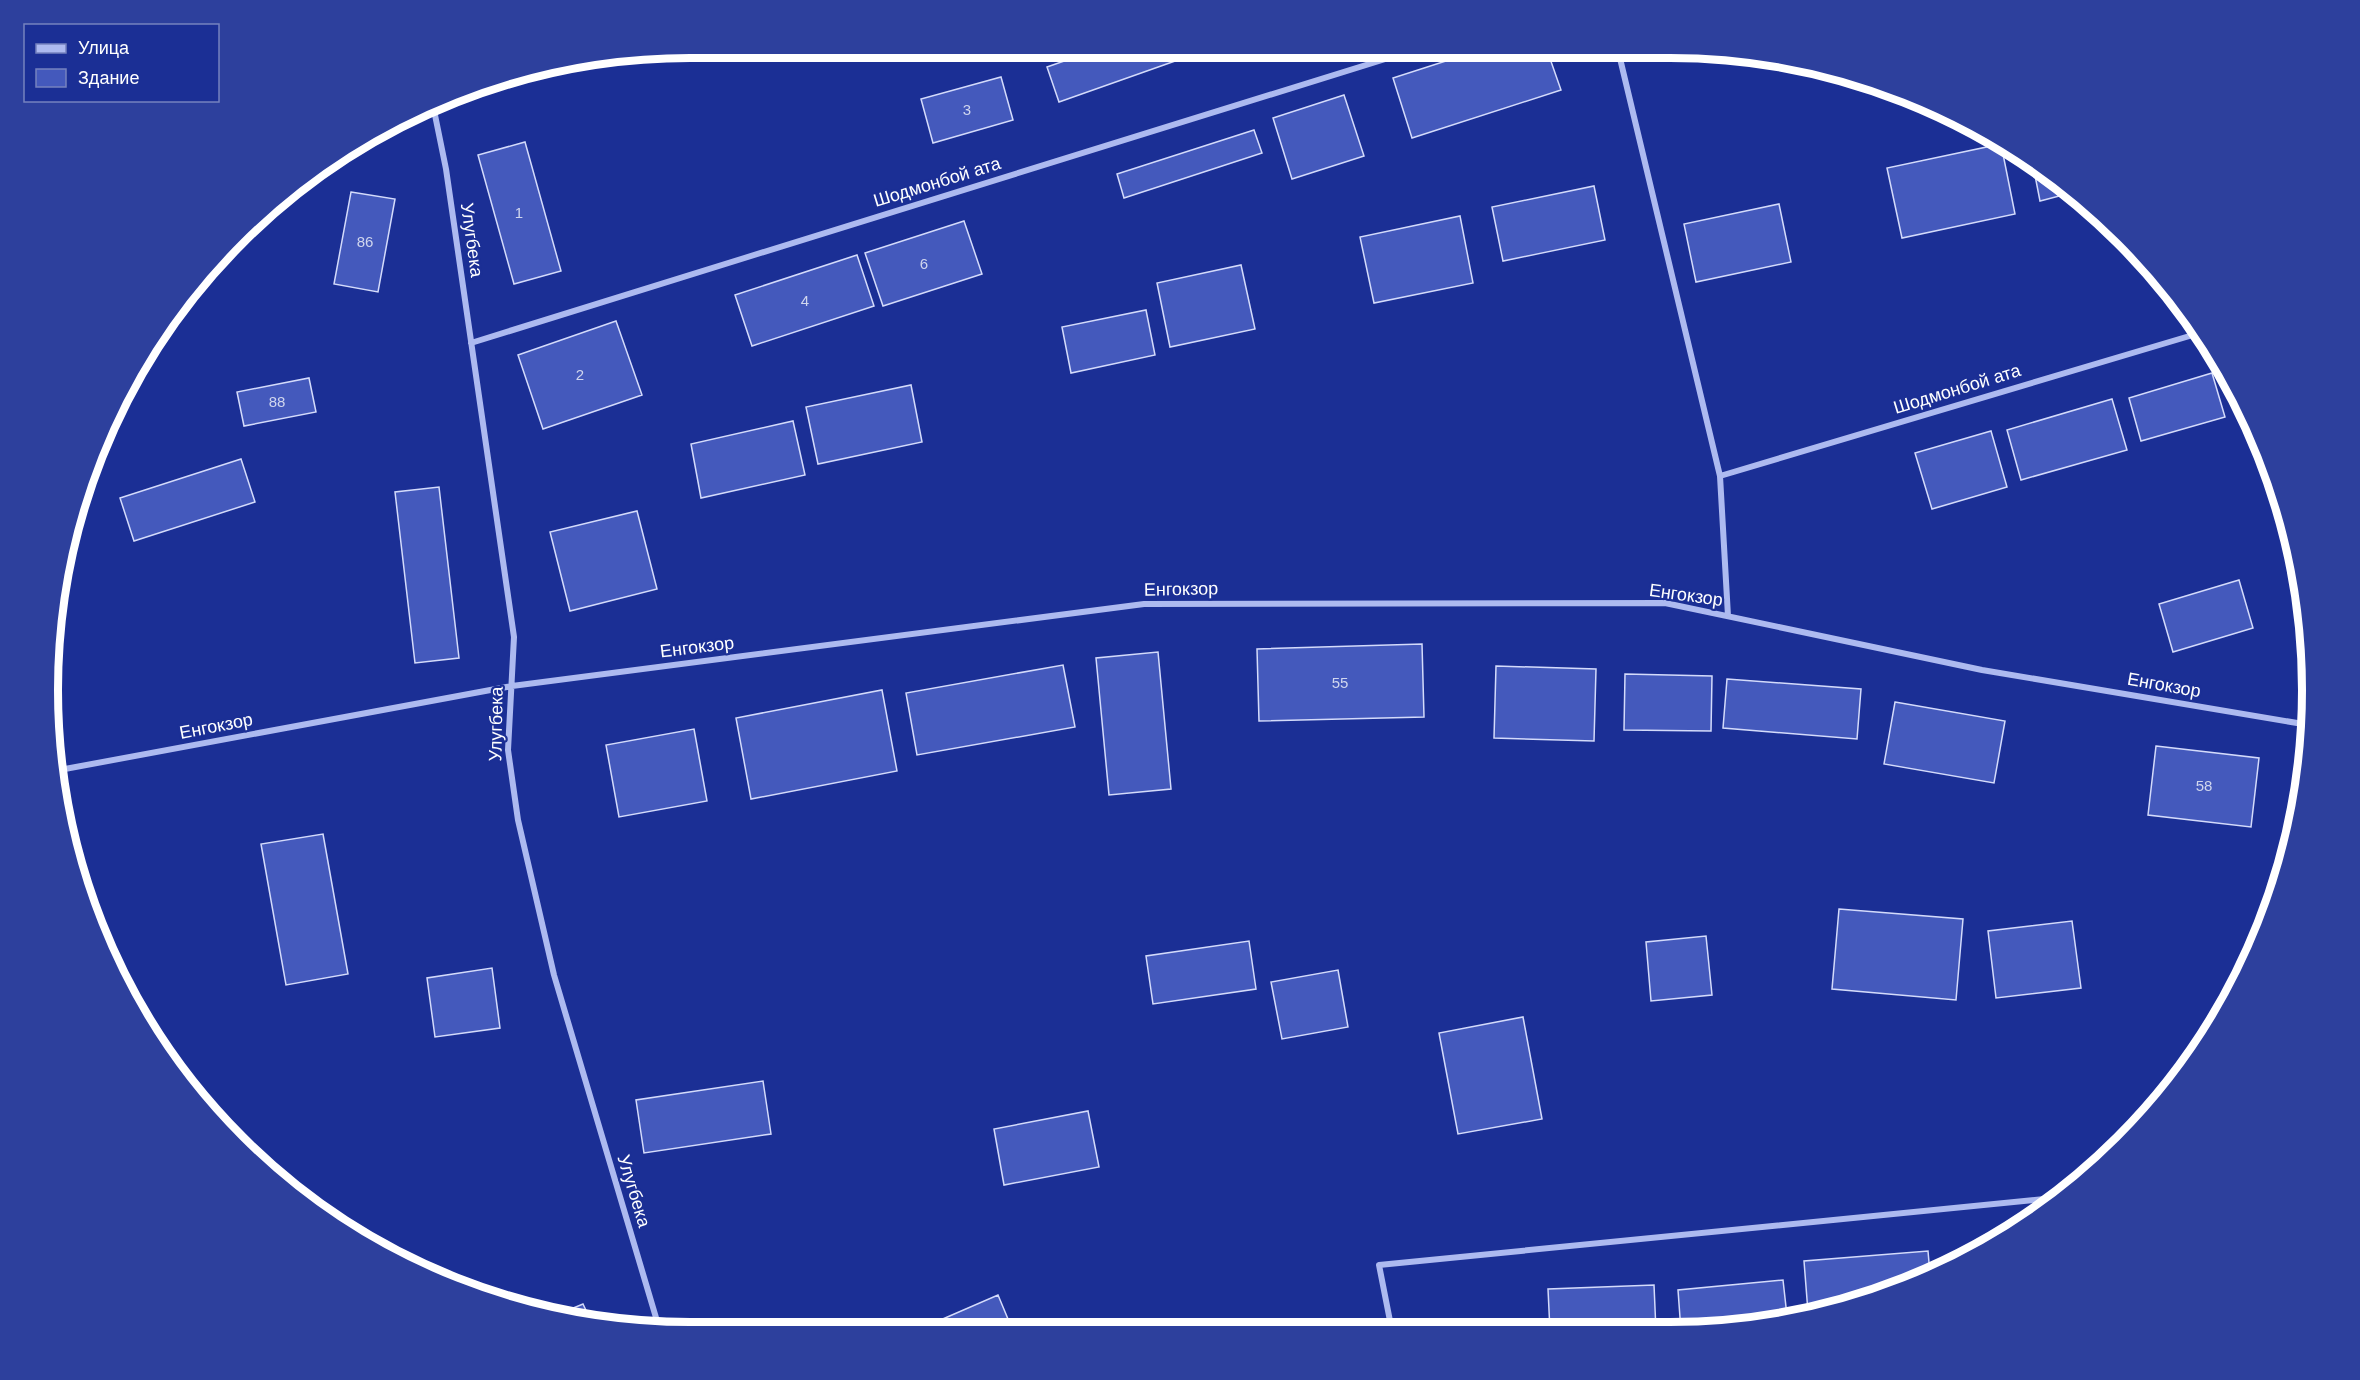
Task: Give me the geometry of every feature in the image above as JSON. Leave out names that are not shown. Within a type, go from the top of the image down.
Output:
[{"type":"street","name":"Шодмонбой ата","points":[[471,343],[1388,58]]},
{"type":"street","points":[[1620,58],[1720,476],[1728,616]]},
{"type":"street","name":"Улугбека","points":[[434,113],[446,169],[514,638],[508,750],[518,820],[554,975],[657,1320]]},
{"type":"street","name":"Шодмонбой ата","points":[[1720,476],[2192,335]]},
{"type":"street","name":"Енгокзор","points":[[64,769],[512,686],[1144,604],[1665,603],[1982,669],[2300,724]]},
{"type":"street","points":[[1390,1322],[1380,1265],[2043,1199]]},
{"type":"building","points":[[1073,58],[1177,58],[1178,60],[1059,102],[1047,67]]},
{"type":"building","points":[[1455,58],[1550,58],[1561,90],[1412,138],[1393,78]]},
{"type":"building","points":[[1001,77],[1013,120],[933,143],[921,99]]},
{"type":"building","points":[[1344,95],[1364,156],[1292,179],[1273,118]]},
{"type":"building","points":[[1254,130],[1262,153],[1124,198],[1117,174]]},
{"type":"building","points":[[525,142],[561,271],[514,284],[478,155]]},
{"type":"building","points":[[1991,146],[2003,154],[2015,214],[1902,238],[1887,168]]},
{"type":"building","points":[[2035,175],[2062,195],[2040,201]]},
{"type":"building","points":[[1594,186],[1605,240],[1503,261],[1492,207]]},
{"type":"building","points":[[351,192],[395,199],[378,292],[334,284]]},
{"type":"building","points":[[1779,204],[1791,262],[1696,282],[1684,224]]},
{"type":"building","points":[[1460,216],[1473,283],[1374,303],[1360,237]]},
{"type":"building","points":[[964,221],[982,274],[883,306],[865,253]]},
{"type":"building","points":[[857,255],[874,306],[752,346],[735,295]]},
{"type":"building","points":[[1241,265],[1255,329],[1170,347],[1157,283]]},
{"type":"building","points":[[1146,310],[1155,355],[1071,373],[1062,327]]},
{"type":"building","points":[[616,321],[642,395],[543,429],[518,355]]},
{"type":"building","points":[[2212,373],[2225,417],[2141,441],[2129,398]]},
{"type":"building","points":[[309,378],[316,412],[244,426],[237,392]]},
{"type":"building","points":[[911,385],[922,442],[818,464],[806,407]]},
{"type":"building","points":[[2112,399],[2127,450],[2021,480],[2007,430]]},
{"type":"building","points":[[793,421],[805,475],[701,498],[691,444]]},
{"type":"building","points":[[1991,431],[2007,487],[1932,509],[1915,453]]},
{"type":"building","points":[[241,459],[255,502],[134,541],[120,498]]},
{"type":"building","points":[[439,487],[459,658],[415,663],[395,492]]},
{"type":"building","points":[[637,511],[657,589],[570,611],[550,532]]},
{"type":"building","points":[[2239,580],[2253,628],[2173,652],[2159,604]]},
{"type":"building","points":[[1422,644],[1424,717],[1259,721],[1257,649]]},
{"type":"building","points":[[1158,652],[1171,789],[1109,795],[1096,658]]},
{"type":"building","points":[[1063,665],[1075,727],[917,755],[906,693]]},
{"type":"building","points":[[1496,666],[1596,669],[1594,741],[1494,738]]},
{"type":"building","points":[[1625,674],[1712,676],[1711,731],[1624,730]]},
{"type":"building","points":[[1727,679],[1861,689],[1857,739],[1723,728]]},
{"type":"building","points":[[882,690],[897,771],[751,799],[736,718]]},
{"type":"building","points":[[1895,702],[2005,721],[1994,783],[1884,764]]},
{"type":"building","points":[[694,729],[707,801],[619,817],[606,745]]},
{"type":"building","points":[[2156,746],[2259,758],[2251,827],[2148,815]]},
{"type":"building","points":[[323,834],[348,974],[286,985],[261,844]]},
{"type":"building","points":[[1839,909],[1963,919],[1956,1000],[1832,989]]},
{"type":"building","points":[[2072,921],[2081,988],[1996,998],[1988,931]]},
{"type":"building","points":[[1706,936],[1712,995],[1651,1001],[1646,942]]},
{"type":"building","points":[[1249,941],[1256,989],[1153,1004],[1146,956]]},
{"type":"building","points":[[492,968],[500,1028],[435,1037],[427,978]]},
{"type":"building","points":[[1338,970],[1348,1027],[1282,1039],[1271,982]]},
{"type":"building","points":[[1523,1017],[1542,1119],[1458,1134],[1439,1033]]},
{"type":"building","points":[[763,1081],[771,1134],[644,1153],[636,1100]]},
{"type":"building","points":[[1088,1111],[1099,1167],[1004,1185],[994,1129]]},
{"type":"building","points":[[1928,1251],[1929,1265],[1873,1288],[1808,1306],[1804,1261]]},
{"type":"building","points":[[1783,1280],[1786,1310],[1752,1316],[1680,1321],[1678,1290]]},
{"type":"building","points":[[1654,1285],[1656,1322],[1550,1322],[1548,1289]]},
{"type":"building","points":[[998,1295],[1009,1322],[936,1322]]},
{"type":"building","points":[[583,1304],[587,1312],[570,1309]]}]
